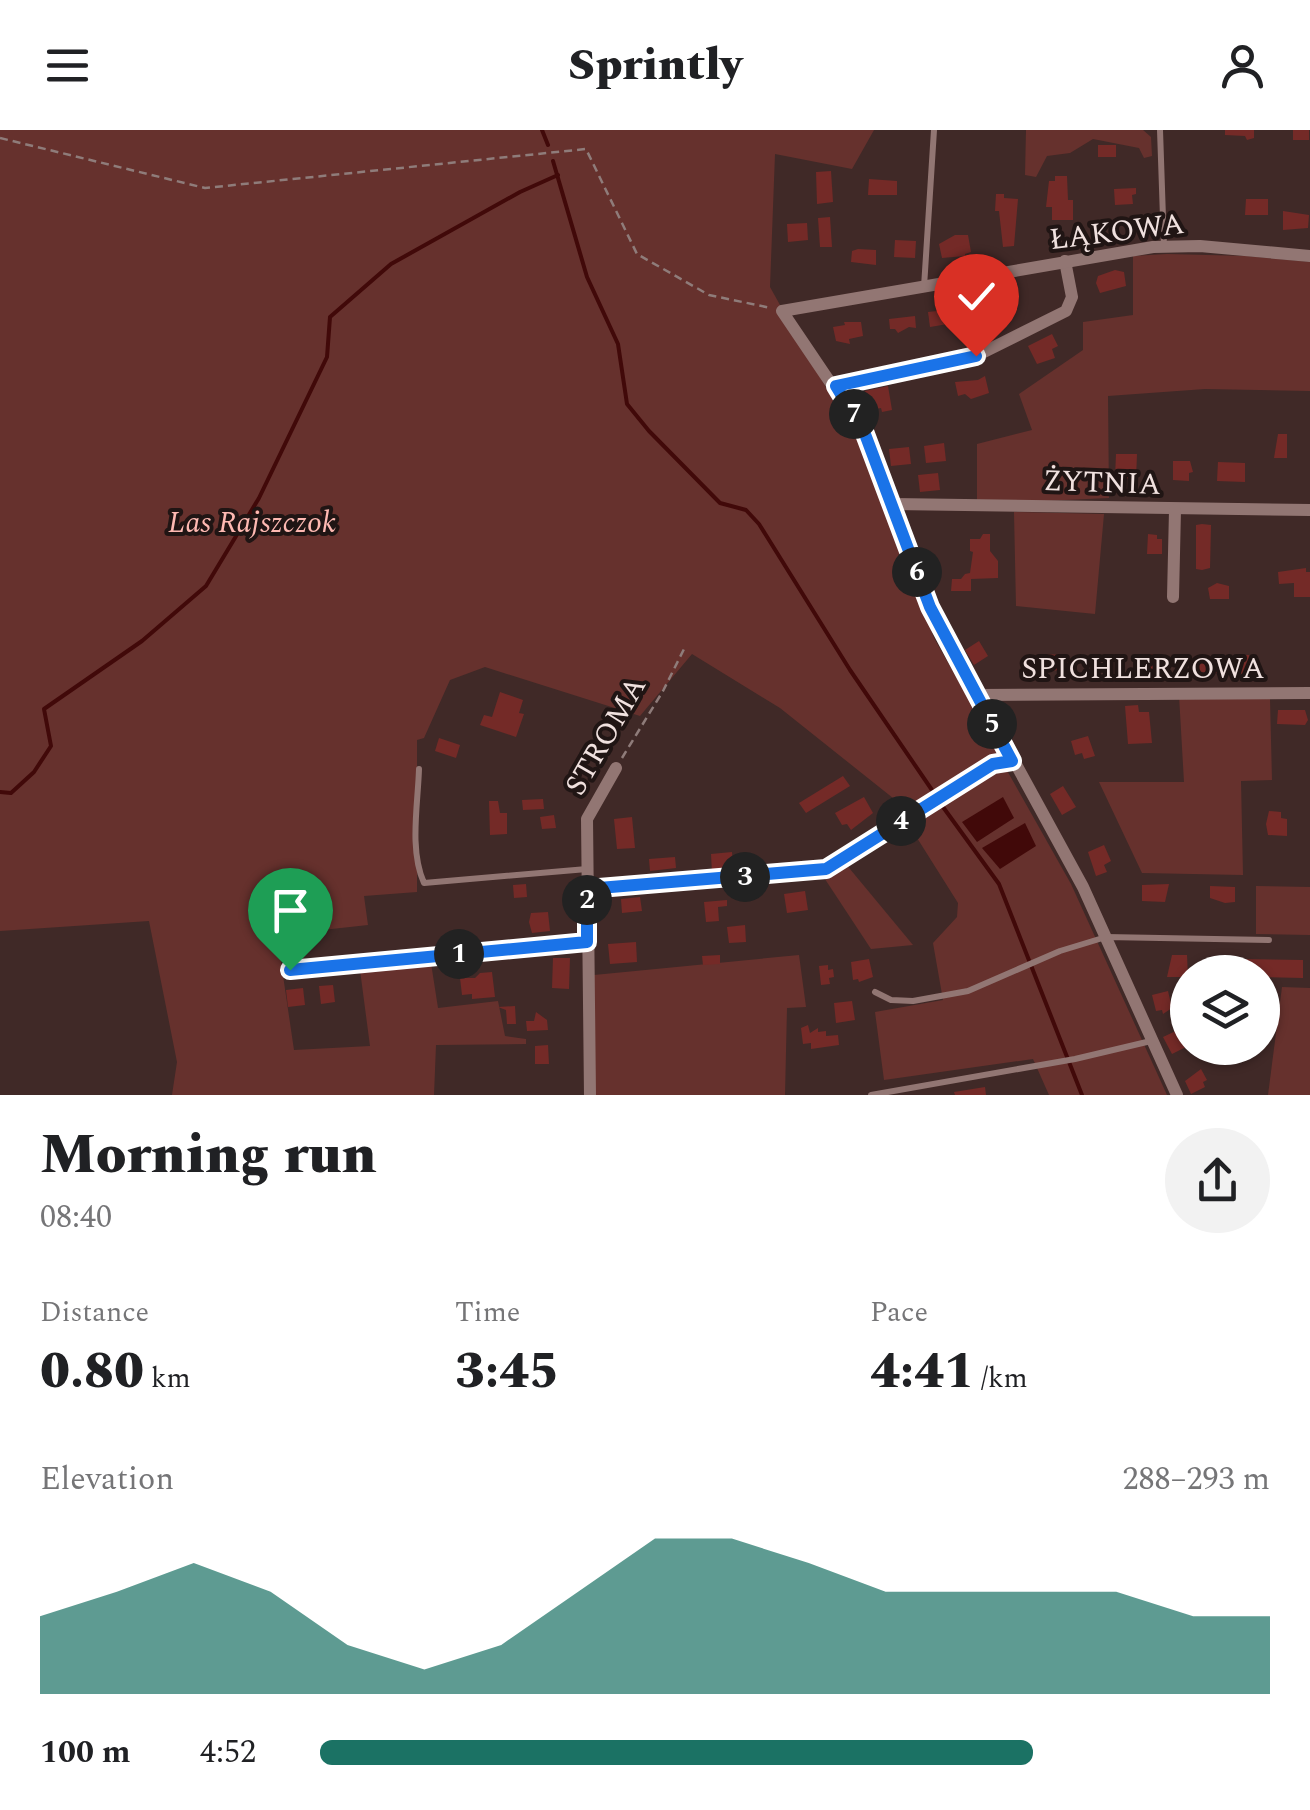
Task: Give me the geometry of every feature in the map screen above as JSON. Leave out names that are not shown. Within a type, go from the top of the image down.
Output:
[{"type":"street","name":"ŁĄKOWA","points":[[782,311],[1164,246],[1310,256]]},
{"type":"street","points":[[836,386],[976,356],[1066,311],[1072,297],[1066,261]]},
{"type":"street","points":[[782,311],[865,434],[930,607],[1083,887],[1177,1095]]},
{"type":"street","name":"ŻYTNIA","points":[[893,504],[1310,510]]},
{"type":"street","points":[[1173,597],[1176,510]]},
{"type":"street","name":"SPICHLERZOWA","points":[[976,695],[1310,693]]},
{"type":"street","name":"STROMA","points":[[590,1095],[586,819],[616,768]]},
{"type":"street","points":[[290,970],[587,942]]},
{"type":"lane","points":[[924,288],[934,130]]},
{"type":"lane","points":[[1160,130],[1164,246]]},
{"type":"lane","points":[[587,889],[826,869],[993,764],[1012,761]]},
{"type":"lane","points":[[418,769],[416,852],[424,883],[587,870]]},
{"type":"lane","points":[[875,992],[891,1000],[913,1001],[968,991],[1060,951],[1106,937],[1268,940]]},
{"type":"lane","points":[[871,1095],[1152,1040]]},
{"type":"path","points":[[0,138],[205,188],[586,149],[637,254],[709,296],[782,311]]},
{"type":"path","name":"STROMA","points":[[616,768],[685,647]]},
{"type":"green space","name":"Las Rajszczok","points":[[0,130],[874,130],[852,169],[775,154],[770,287],[865,451],[934,638],[1001,756],[908,810],[780,708],[692,654],[640,716],[485,667],[450,680],[424,738],[417,740],[417,892],[364,896],[368,925],[277,935],[294,1050],[370,1046],[360,970],[431,963],[438,1008],[498,1001],[505,1036],[526,1039],[526,1044],[436,1045],[434,1095],[172,1095],[177,1062],[149,921],[0,931]]},
{"type":"green space","points":[[1026,130],[1143,130],[1151,137],[1152,156],[1144,158],[1139,148],[1093,139],[1070,153],[1047,156],[1036,177],[1025,175]]},
{"type":"green space","points":[[1167,254],[1310,262],[1310,391],[1205,389],[1108,396],[1109,498],[977,504],[977,444],[1032,430],[1019,394],[1083,350],[1083,322],[1133,315],[1133,256]]},
{"type":"green space","points":[[1014,512],[1104,514],[1095,614],[1016,606]]},
{"type":"green space","points":[[1179,695],[1270,699],[1272,780],[1241,781],[1243,875],[1142,873],[1099,782],[1184,782]]},
{"type":"green space","points":[[998,763],[1005,767],[1071,884],[1167,1095],[1049,1095],[1033,1059],[884,1080],[875,1012],[943,1000],[933,943],[957,917],[958,903],[907,822]]},
{"type":"green space","points":[[845,863],[913,945],[871,949],[821,873]]},
{"type":"green space","points":[[1256,886],[1310,887],[1310,935],[1256,934]]},
{"type":"green space","points":[[799,955],[806,1007],[787,1008],[785,1095],[595,1095],[594,975]]},
{"type":"green space","points":[[1282,987],[1310,988],[1310,1095],[1268,1095],[1272,1065],[1280,1065]]},
{"type":"shaded area","points":[[1003,797],[1014,818],[977,842],[962,822]]},
{"type":"shaded area","points":[[1025,823],[1036,846],[1000,869],[982,848]]},
{"type":"building","points":[[1225,130],[1254,130],[1254,138],[1225,135]]},
{"type":"building","points":[[1293,130],[1309,130],[1309,140],[1293,140]]},
{"type":"building","points":[[1098,145],[1116,145],[1116,157],[1098,157]]},
{"type":"building","points":[[831,171],[833,202],[817,204],[816,172]]},
{"type":"building","points":[[1055,176],[1067,176],[1073,220],[1052,220],[1052,207],[1046,207],[1049,181],[1055,181]]},
{"type":"building","points":[[869,179],[897,181],[897,195],[868,195]]},
{"type":"building","points":[[1136,188],[1133,204],[1115,205],[1114,189]]},
{"type":"building","points":[[996,194],[1018,199],[1014,246],[1003,247],[999,211],[995,211]]},
{"type":"building","points":[[1246,199],[1268,199],[1268,215],[1245,215]]},
{"type":"building","points":[[1283,211],[1309,215],[1308,228],[1283,230]]},
{"type":"building","points":[[830,217],[832,247],[820,247],[818,218]]},
{"type":"building","points":[[807,223],[808,240],[788,242],[787,224]]},
{"type":"building","points":[[955,235],[968,235],[971,252],[942,258],[939,244]]},
{"type":"building","points":[[895,240],[916,241],[915,258],[894,257]]},
{"type":"building","points":[[876,250],[876,265],[851,262],[852,251]]},
{"type":"building","points":[[1115,270],[1124,272],[1126,286],[1100,293],[1098,276]]},
{"type":"building","points":[[946,310],[948,324],[930,327],[928,312]]},
{"type":"building","points":[[915,316],[916,328],[898,333],[890,329],[889,319]]},
{"type":"building","points":[[844,322],[861,322],[863,336],[849,339],[850,344],[836,341],[833,327],[845,325]]},
{"type":"building","points":[[1052,334],[1058,346],[1052,349],[1055,358],[1037,364],[1028,346]]},
{"type":"building","points":[[985,376],[989,393],[971,399],[965,394],[958,396],[955,382]]},
{"type":"building","points":[[888,386],[892,410],[882,412],[881,408],[876,409],[874,400],[867,401],[865,391]]},
{"type":"building","points":[[1278,434],[1287,434],[1287,458],[1274,458]]},
{"type":"building","points":[[944,443],[946,461],[926,463],[924,446]]},
{"type":"building","points":[[909,447],[911,464],[891,466],[889,449]]},
{"type":"building","points":[[1116,454],[1137,454],[1136,479],[1115,478]]},
{"type":"building","points":[[1173,461],[1190,461],[1193,472],[1189,473],[1189,481],[1173,480]]},
{"type":"building","points":[[1218,462],[1245,463],[1245,482],[1217,481]]},
{"type":"building","points":[[938,473],[940,490],[920,492],[918,475]]},
{"type":"building","points":[[1196,525],[1211,525],[1210,568],[1202,570],[1196,569]]},
{"type":"building","points":[[983,534],[990,534],[990,551],[998,561],[998,578],[971,579],[971,591],[951,591],[952,579],[970,573],[970,539],[980,539]]},
{"type":"building","points":[[1148,534],[1162,539],[1162,554],[1147,554]]},
{"type":"building","points":[[1306,568],[1310,572],[1310,597],[1294,597],[1294,583],[1279,584],[1278,572]]},
{"type":"building","points":[[1217,583],[1229,586],[1229,599],[1210,599],[1208,588]]},
{"type":"building","points":[[979,641],[988,656],[974,665],[965,650]]},
{"type":"building","points":[[1039,654],[1066,655],[1066,670],[1039,671]]},
{"type":"building","points":[[1141,654],[1166,655],[1165,674],[1140,674]]},
{"type":"building","points":[[1249,655],[1249,674],[1228,673],[1228,658]]},
{"type":"building","points":[[1196,657],[1212,657],[1212,662],[1217,662],[1217,673],[1196,672]]},
{"type":"building","points":[[500,692],[523,700],[519,713],[524,714],[516,737],[480,725],[484,715],[492,717]]},
{"type":"building","points":[[1138,705],[1139,712],[1149,712],[1152,743],[1128,744],[1125,706]]},
{"type":"building","points":[[1278,710],[1305,710],[1308,720],[1305,725],[1277,724]]},
{"type":"building","points":[[1088,736],[1095,756],[1084,759],[1082,753],[1075,755],[1071,741]]},
{"type":"building","points":[[439,738],[460,745],[456,758],[435,751]]},
{"type":"building","points":[[843,776],[850,786],[806,813],[799,803]]},
{"type":"building","points":[[1063,786],[1076,807],[1062,815],[1050,794]]},
{"type":"building","points":[[864,797],[873,813],[851,830],[847,824],[842,825],[835,813]]},
{"type":"building","points":[[543,799],[544,809],[523,810],[522,800]]},
{"type":"building","points":[[489,801],[498,801],[500,813],[507,813],[507,834],[490,835]]},
{"type":"building","points":[[1269,811],[1281,812],[1281,818],[1287,819],[1287,836],[1268,835]]},
{"type":"building","points":[[554,815],[556,828],[542,829],[540,817]]},
{"type":"building","points":[[632,817],[635,848],[617,849],[614,819]]},
{"type":"building","points":[[1104,845],[1111,861],[1104,865],[1107,872],[1096,876],[1088,852]]},
{"type":"building","points":[[732,852],[730,871],[712,873],[711,854]]},
{"type":"building","points":[[675,857],[676,868],[650,871],[649,859]]},
{"type":"building","points":[[526,884],[527,897],[514,898],[513,885]]},
{"type":"building","points":[[1169,884],[1165,902],[1142,901],[1142,885]]},
{"type":"building","points":[[1210,886],[1235,887],[1235,902],[1210,898]]},
{"type":"building","points":[[805,891],[808,910],[787,913],[784,894]]},
{"type":"building","points":[[640,897],[642,911],[622,913],[621,899]]},
{"type":"building","points":[[727,900],[727,906],[718,907],[719,921],[706,922],[704,902]]},
{"type":"building","points":[[548,912],[550,931],[532,933],[531,913]]},
{"type":"building","points":[[745,925],[746,942],[729,943],[727,927]]},
{"type":"building","points":[[636,942],[637,962],[610,964],[608,944]]},
{"type":"building","points":[[720,955],[720,964],[703,965],[702,956]]},
{"type":"building","points":[[553,958],[570,958],[569,989],[552,988]]},
{"type":"building","points":[[869,959],[873,977],[853,980],[851,962]]},
{"type":"building","points":[[1280,960],[1303,960],[1303,978],[1280,977]]},
{"type":"building","points":[[828,965],[834,977],[829,978],[830,984],[821,985],[819,966]]},
{"type":"building","points":[[492,972],[495,997],[472,999],[472,994],[462,995],[460,978]]},
{"type":"building","points":[[333,985],[335,1002],[321,1004],[319,986]]},
{"type":"building","points":[[303,988],[305,1005],[288,1007],[286,990]]},
{"type":"building","points":[[1168,991],[1170,1009],[1163,1014],[1162,1010],[1156,1011],[1152,995]]},
{"type":"building","points":[[852,1001],[855,1020],[836,1023],[834,1003]]},
{"type":"building","points":[[515,1006],[516,1024],[507,1024],[506,1010],[498,1007]]},
{"type":"building","points":[[536,1012],[547,1020],[548,1030],[527,1031],[526,1021],[534,1021]]},
{"type":"building","points":[[808,1025],[810,1033],[818,1028],[818,1032],[826,1031],[826,1036],[838,1035],[839,1045],[811,1049],[811,1043],[803,1044],[801,1028]]},
{"type":"building","points":[[548,1045],[549,1064],[535,1064],[535,1046]]},
{"type":"building","points":[[1201,1069],[1207,1080],[1203,1082],[1205,1087],[1191,1094],[1185,1081]]},
{"type":"building","points":[[985,1087],[986,1095],[954,1092]]},
{"type":"waterway","points":[[542,130],[548,145]]},
{"type":"waterway","points":[[553,161],[587,277],[618,344],[627,404],[720,503],[746,510],[759,524],[850,670],[934,793]]},
{"type":"waterway","points":[[0,792],[11,793],[34,772],[51,746],[44,709],[142,641],[206,586],[259,498],[327,357],[330,317],[391,264],[558,175]]},
{"type":"waterway","points":[[943,807],[999,884],[1082,1095]]},
{"type":"route","points":[[290,970],[587,942],[587,889],[826,869],[993,764],[1012,761],[930,607],[865,434],[836,386],[976,356]]}]
